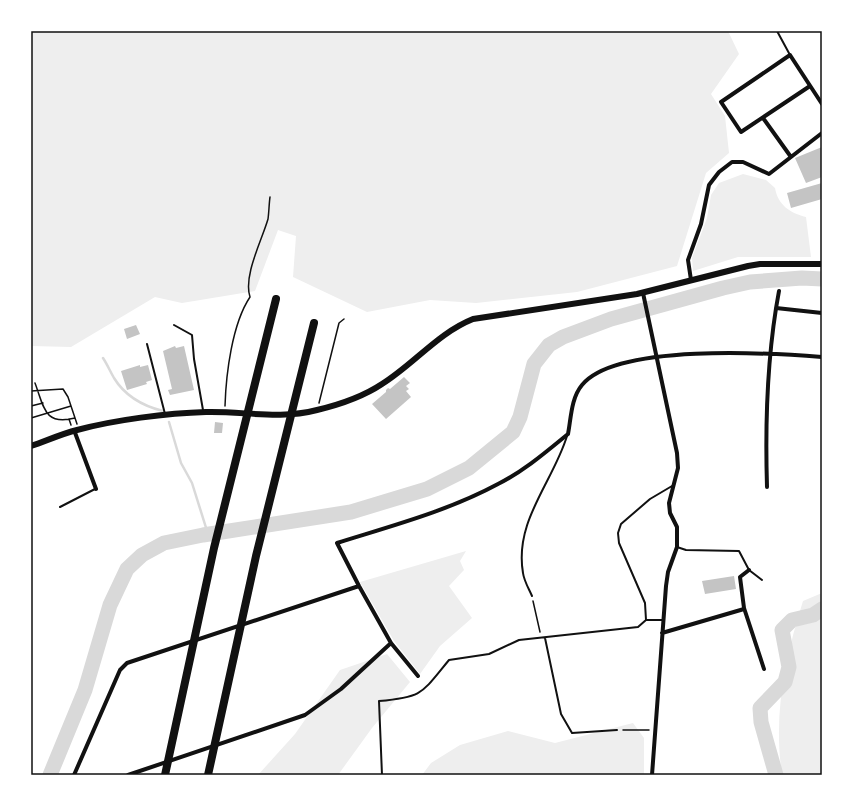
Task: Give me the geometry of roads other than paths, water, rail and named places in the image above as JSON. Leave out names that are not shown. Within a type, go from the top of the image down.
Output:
[{"type":"highway","points":[[165,775],[214,548],[276,299]]},
{"type":"highway","points":[[208,775],[256,556],[296,389],[314,323]]},
{"type":"main road","points":[[31,446],[74,430],[110,422],[203,412],[225,411],[281,416],[320,410],[381,385],[446,333],[473,319],[644,295],[691,280],[760,264],[822,264]]},
{"type":"street","points":[[810,86],[742,132],[721,102],[790,55],[822,104]]},
{"type":"street","points":[[763,118],[791,157]]},
{"type":"street","points":[[691,280],[688,260],[701,224],[709,185],[719,172],[732,162],[743,162],[769,174],[822,133]]},
{"type":"street","points":[[767,487],[766,447],[770,353],[779,290]]},
{"type":"street","points":[[644,295],[650,316],[656,357],[677,453],[678,468],[669,503],[670,513],[677,527],[678,547],[668,572],[663,620],[652,775]]},
{"type":"street","points":[[776,308],[822,313]]},
{"type":"street","points":[[418,676],[391,643],[337,543],[409,521],[498,484],[530,464],[568,434],[574,400],[582,384],[596,374],[615,366],[656,357],[691,353],[770,353],[822,357]]},
{"type":"street","points":[[74,430],[96,488]]},
{"type":"street","points":[[749,570],[740,577],[744,609],[764,669]]},
{"type":"street","points":[[74,775],[120,670],[127,663],[359,586]]},
{"type":"street","points":[[662,633],[744,609]]},
{"type":"street","points":[[128,775],[305,715],[341,689],[391,643]]},
{"type":"lane","points":[[777,31],[790,55]]},
{"type":"lane","points":[[174,325],[192,335],[194,359],[203,412]]},
{"type":"lane","points":[[147,344],[165,416]]},
{"type":"lane","points":[[532,596],[523,575],[522,560],[524,541],[530,515],[536,500],[559,458],[568,434]]},
{"type":"lane","points":[[646,620],[644,603],[619,543],[618,533],[621,524],[650,499],[673,486]]},
{"type":"lane","points":[[60,506],[96,488]]},
{"type":"lane","points":[[678,547],[686,550],[739,551],[749,570],[762,580]]},
{"type":"lane","points":[[382,775],[379,701],[408,698],[418,694],[426,688],[448,660],[489,654],[519,640],[638,627],[646,620],[663,620]]},
{"type":"lane","points":[[545,637],[561,714],[572,733],[617,730]]},
{"type":"waterway","points":[[50,775],[85,690],[110,605],[127,569],[142,555],[164,543],[203,535],[351,512],[427,489],[469,468],[513,432],[520,417],[534,364],[549,345],[563,337],[611,319],[723,288],[750,282],[802,278],[822,279]]},
{"type":"waterway","points":[[103,358],[114,378],[123,390],[142,403],[163,411]]},
{"type":"waterway","points":[[169,422],[181,463],[192,483],[208,534]]},
{"type":"waterway","points":[[776,775],[761,722],[760,708],[785,682],[789,667],[782,630],[792,620],[813,615],[822,609]]}]
